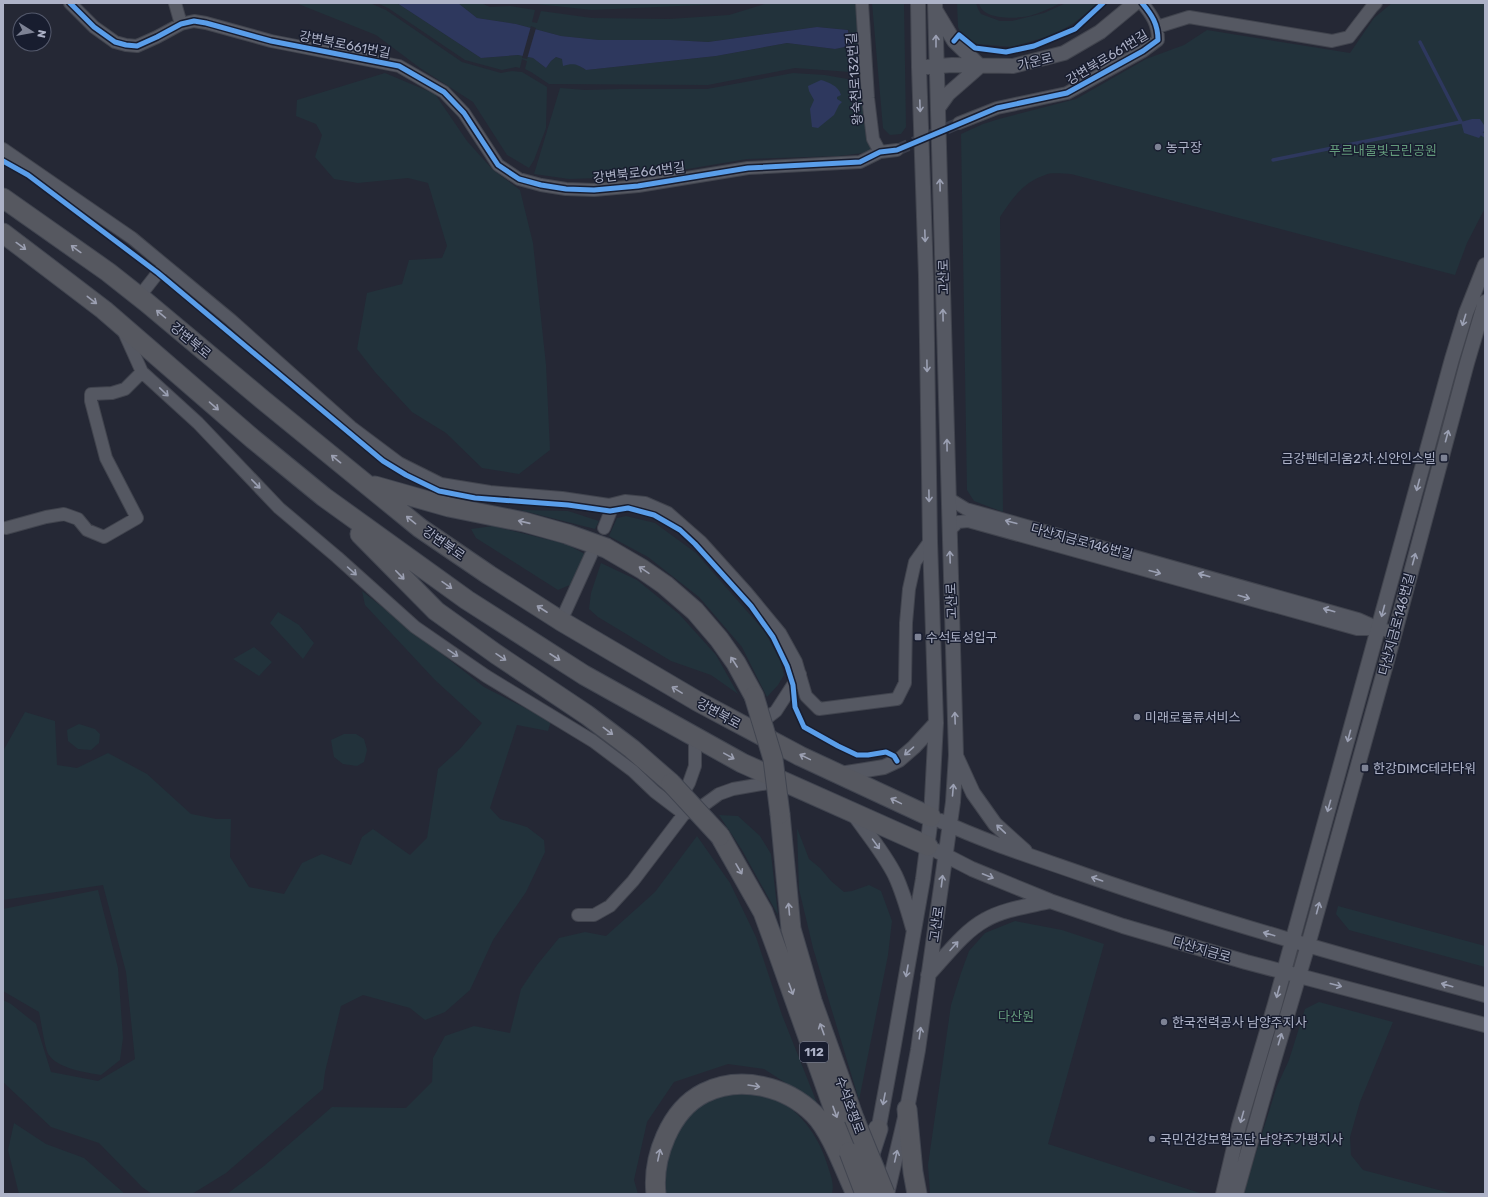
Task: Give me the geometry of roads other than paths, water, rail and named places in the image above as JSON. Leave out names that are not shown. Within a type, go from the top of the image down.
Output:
[{"type":"highway","name":"강변북로","points":[[3,198],[97,264],[139,296],[263,400],[420,528],[489,575],[561,621],[697,702],[750,730],[932,817]]},
{"type":"highway","points":[[3,233],[98,305],[253,439],[324,498],[467,600],[584,675],[742,763],[928,846]]},
{"type":"highway","name":"수석호평로","points":[[366,483],[449,507],[538,526],[567,534],[606,548],[642,569],[665,585],[695,611],[736,663],[754,696],[773,759],[791,929],[796,947],[812,1001],[854,1118],[886,1194]]},
{"type":"highway","name":"수석호평로","points":[[324,498],[436,611],[496,654],[587,715],[632,749],[671,783],[720,836],[763,912],[846,1158],[866,1194]]},
{"type":"highway","points":[[656,1194],[655,1174],[660,1149],[676,1118],[689,1104],[704,1093],[736,1084],[751,1084],[781,1092],[792,1097],[814,1114],[846,1158],[857,1194]]},
{"type":"highway","points":[[907,1110],[916,1194]]},
{"type":"highway","points":[[857,1194],[878,1129]]},
{"type":"street","name":"강변북로661번길","points":[[70,3],[94,27],[115,42],[126,45],[137,46],[181,24],[194,21],[271,41],[399,66],[444,92],[464,113],[498,165],[519,179],[541,185],[566,189],[594,190],[638,186],[748,168],[860,162],[880,152],[898,150]]},
{"type":"street","points":[[175,3],[181,24]]},
{"type":"street","name":"왕숙천로132번길","points":[[862,3],[868,98],[873,139],[880,152]]},
{"type":"street","name":"고산로","points":[[866,1194],[914,933],[932,817],[936,723],[930,541],[926,276],[918,3]]},
{"type":"street","name":"가운로","points":[[919,67],[1013,66],[1064,53],[1100,32],[1135,3]]},
{"type":"street","name":"강변북로661번길","points":[[959,123],[997,108],[1067,93],[1143,51],[1158,40],[1157,27],[1153,17],[1142,3]]},
{"type":"street","points":[[1157,27],[1189,17],[1332,41],[1349,37],[1376,3]]},
{"type":"street","points":[[935,7],[954,41],[980,66],[948,94],[938,108]]},
{"type":"street","name":"고산로","points":[[886,1194],[907,1110],[918,1050],[949,825],[956,756],[935,7]]},
{"type":"street","points":[[3,149],[132,238],[231,320],[351,427],[399,463],[441,484],[490,492],[562,498],[608,505],[625,501],[645,503],[668,513],[696,537],[747,593],[780,633],[796,662],[806,696],[819,709],[897,699],[905,683],[906,623],[909,589],[916,562],[930,541]]},
{"type":"street","points":[[139,296],[164,265]]},
{"type":"street","name":"다산지금로146번길","points":[[1223,1194],[1239,1126],[1284,971],[1460,333],[1466,312],[1485,265]]},
{"type":"street","name":"다산지금로146번길","points":[[1236,1194],[1268,1077],[1308,946],[1395,632],[1466,363],[1485,302]]},
{"type":"street","points":[[121,325],[142,372],[198,423],[279,508],[415,627],[486,676],[593,741],[633,771],[679,810],[701,807],[719,794],[733,789],[780,781]]},
{"type":"street","points":[[4,527],[64,514],[78,519],[87,530],[104,538],[137,518],[106,458],[91,401],[92,394],[112,393],[125,389],[142,372]]},
{"type":"street","name":"다산지금로146번길","points":[[948,498],[966,509],[1358,619],[1378,629]]},
{"type":"street","points":[[604,528],[610,513],[608,505]]},
{"type":"street","name":"다산지금로146번길","points":[[949,531],[958,522],[968,521],[1357,628],[1378,629]]},
{"type":"street","points":[[561,621],[591,555]]},
{"type":"street","points":[[1378,629],[1395,632]]},
{"type":"street","points":[[750,730],[776,711],[800,674]]},
{"type":"street","points":[[840,774],[884,767],[899,760],[914,747],[936,723]]},
{"type":"street","points":[[578,915],[594,915],[610,906],[633,881],[679,810],[695,766],[695,737]]},
{"type":"street","points":[[956,756],[973,793],[995,824],[1030,856]]},
{"type":"street","points":[[853,813],[895,875],[904,897],[914,933]]},
{"type":"street","points":[[932,817],[976,837],[1134,892],[1308,946],[1485,995]]},
{"type":"street","name":"다산지금로","points":[[928,846],[972,869],[1050,901],[1123,926],[1485,1025]]},
{"type":"street","points":[[928,975],[961,939],[985,920],[1004,912],[1050,901]]},
{"type":"water","points":[[397,3],[458,3],[477,18],[516,24],[561,36],[599,40],[671,40],[708,42],[817,27],[848,30],[850,46],[835,49],[787,43],[716,56],[586,70],[575,65],[563,66],[562,59],[556,57],[546,68],[533,58],[518,55],[481,58]]},
{"type":"water","points":[[821,80],[830,83],[838,89],[841,95],[837,97],[837,99],[842,102],[834,115],[818,128],[812,127],[810,109],[814,100],[808,86]]},
{"type":"water","points":[[1472,119],[1480,119],[1484,125],[1484,131],[1479,138],[1464,133],[1461,122]]},
{"type":"waterway","points":[[1273,160],[1461,122],[1420,42]]},
{"type":"tunnel","points":[[897,150],[959,123]]},
{"type":"place","name":"농구장","points":[[1158,147]]},
{"type":"place","name":"금강펜테리움2차.신안인스빌","points":[[1444,458]]},
{"type":"place","name":"수석토성입구","points":[[918,637]]},
{"type":"place","name":"미래로물류서비스","points":[[1137,717]]},
{"type":"place","name":"한강DIMC테라타워","points":[[1365,768]]},
{"type":"place","name":"한국전력공사 남양주지사","points":[[1164,1022]]},
{"type":"place","name":"국민건강보험공단 남양주가평지사","points":[[1152,1139]]},
{"type":"park label","name":"푸르내물빛근린공원","points":[[1383,150]]},
{"type":"park label","name":"다산원","points":[[1016,1016]]}]
